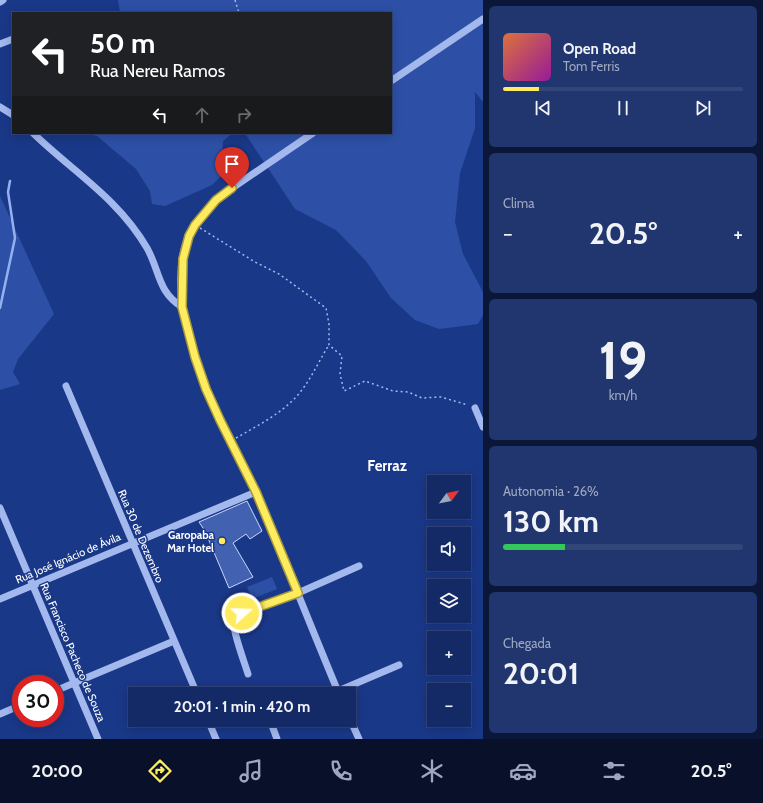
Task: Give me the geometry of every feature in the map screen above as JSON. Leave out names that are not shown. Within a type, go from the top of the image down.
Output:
[{"type":"street","points":[[392,81],[483,19]]},
{"type":"street","points":[[0,44],[12,39]]},
{"type":"street","points":[[0,107],[12,114]]},
{"type":"street","points":[[34,134],[109,199],[146,248],[164,291],[172,301],[182,307]]},
{"type":"street","points":[[312,134],[222,195],[195,225],[189,236],[183,259],[182,307],[195,357],[206,389],[256,492],[337,687]]},
{"type":"street","name":"Rua 30 de Dezembro","points":[[66,386],[194,687]]},
{"type":"street","points":[[476,408],[483,427]]},
{"type":"street","name":"Rua José Ignácio de Ávila","points":[[0,599],[256,492]]},
{"type":"street","name":"Rua Francisco Pacheco de Souza","points":[[0,508],[98,739]]},
{"type":"street","points":[[248,674],[234,625],[237,618],[242,613],[298,593],[359,566]]},
{"type":"street","points":[[64,687],[174,641]]},
{"type":"street","points":[[351,687],[399,666]]},
{"type":"street","points":[[0,714],[12,709]]},
{"type":"street","points":[[211,727],[216,739]]},
{"type":"street","points":[[273,727],[277,739]]},
{"type":"street","points":[[353,727],[358,739]]},
{"type":"path","points":[[235,0],[239,12]]},
{"type":"path","points":[[195,225],[255,262],[279,274],[326,308],[329,324],[329,345],[315,370],[296,397],[280,412],[231,441]]},
{"type":"path","points":[[329,345],[342,356],[340,374],[344,391],[365,381],[394,391],[408,392],[422,398],[441,397],[476,408]]},
{"type":"shaded area","points":[[118,0],[483,0],[483,102],[475,92],[475,128],[460,173],[455,222],[463,254],[483,292],[483,315],[478,324],[439,329],[415,320],[391,298],[366,261],[336,230],[295,209],[246,135],[240,134],[392,134],[392,12],[120,12]]},
{"type":"shaded area","points":[[88,134],[232,134],[223,141],[221,176],[212,185],[165,206],[152,204],[150,191],[136,169],[97,136]]},
{"type":"shaded area","points":[[0,196],[54,314],[18,359],[13,372],[20,384],[0,390]]},
{"type":"shaded area","points":[[272,577],[277,589],[252,599],[247,587]]},
{"type":"building","name":"Garopaba Mar Hotel","points":[[247,501],[262,531],[250,539],[246,534],[233,543],[253,577],[229,588],[205,531],[199,522]]},
{"type":"waterway","points":[[0,308],[15,238],[8,192],[10,181]]},
{"type":"place","name":"Garopaba Mar Hotel","points":[[222,541]]},
{"type":"district","name":"Ferraz","points":[[387,466]]},
{"type":"route","points":[[232,188],[216,200],[195,225],[189,236],[183,259],[182,307],[195,357],[206,389],[256,492],[298,593],[242,613]]}]
